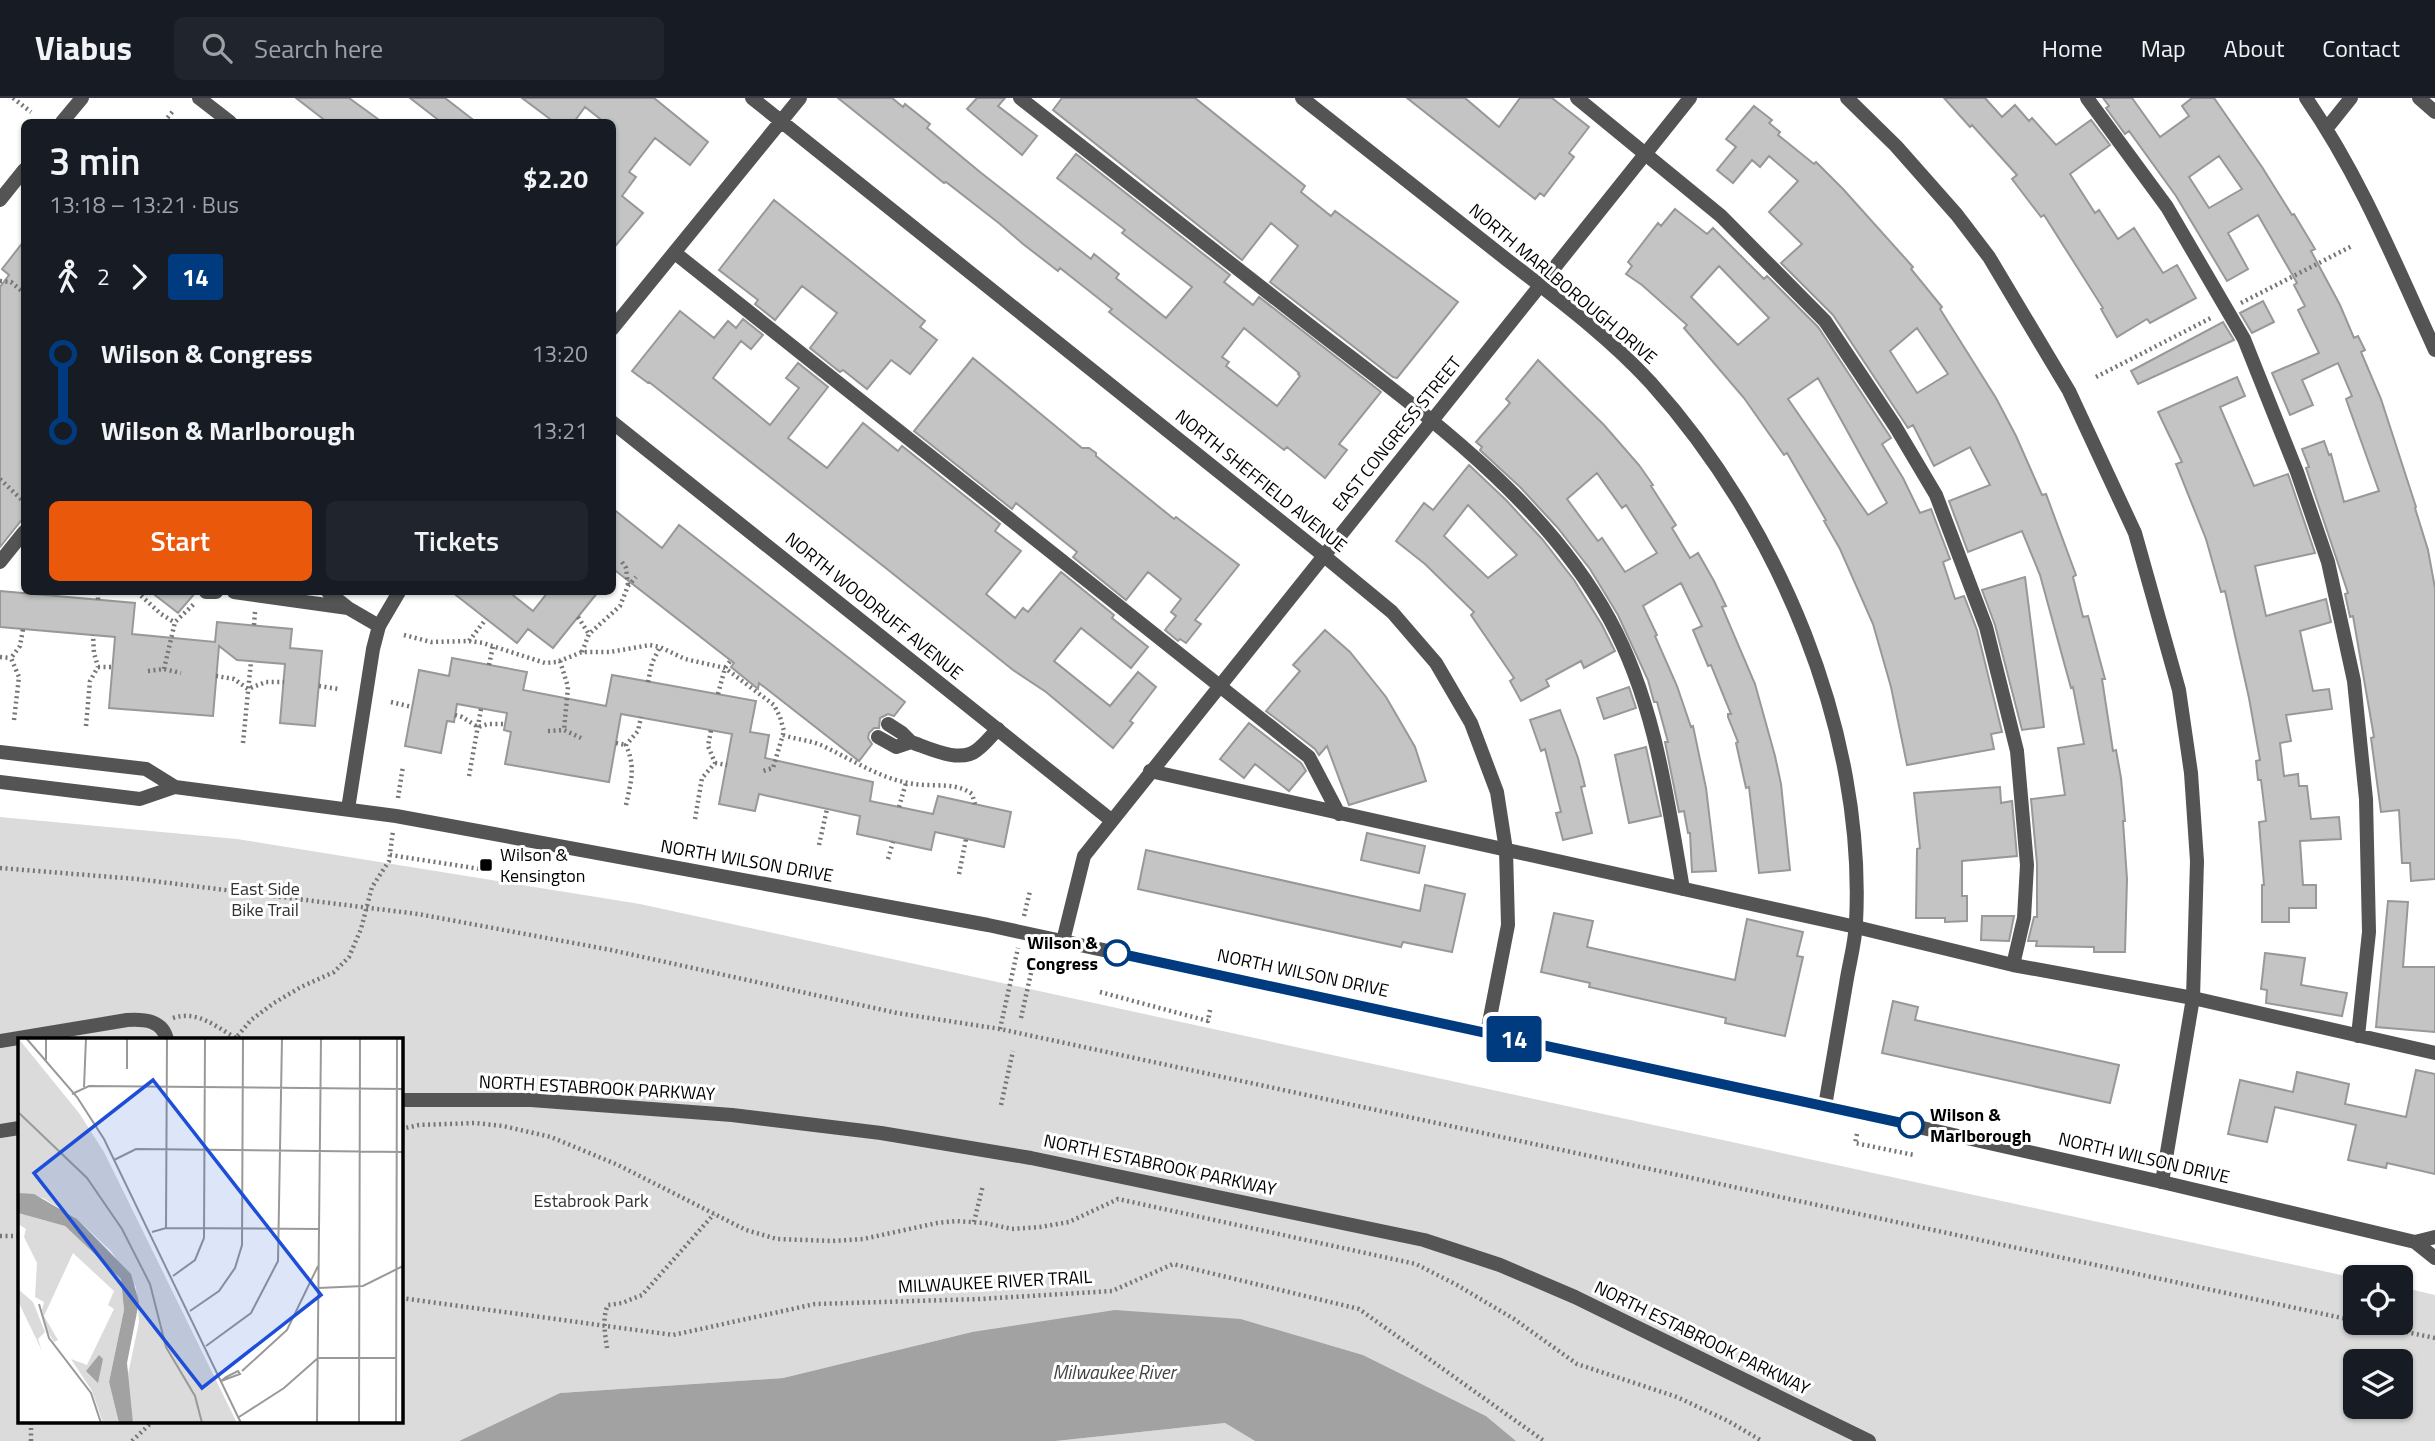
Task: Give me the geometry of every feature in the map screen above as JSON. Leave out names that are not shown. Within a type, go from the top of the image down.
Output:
[{"type":"street","points":[[64,119],[82,98]]},
{"type":"street","points":[[199,98],[226,119]]},
{"type":"street","name":"NORTH SHEFFIELD AVENUE","points":[[752,98],[1323,555],[1392,612],[1436,663],[1475,734],[1497,792],[1506,850],[1508,925],[1488,1033]]},
{"type":"street","points":[[616,324],[800,98]]},
{"type":"street","points":[[1020,98],[1432,421],[1506,485],[1545,529],[1581,573],[1610,621],[1639,685],[1662,767],[1683,889]]},
{"type":"street","name":"NORTH MARLBOROUGH DRIVE","points":[[1303,98],[1541,286],[1618,351],[1650,382],[1687,427],[1739,499],[1769,554],[1808,646],[1829,709],[1850,795],[1857,882],[1856,927],[1825,1106]]},
{"type":"street","points":[[1577,98],[1721,215],[1825,321],[1895,426],[1936,495],[1986,627],[2017,751],[2027,864],[2024,918],[2013,965]]},
{"type":"street","name":"EAST CONGRESS STREET","points":[[1063,941],[1084,856],[1690,98]]},
{"type":"street","points":[[1847,98],[1896,146],[1957,215],[1989,257],[2069,391],[2136,533],[2179,690],[2191,773],[2197,861],[2193,998],[2162,1182]]},
{"type":"street","points":[[2087,98],[2167,207],[2244,339],[2297,472],[2328,562],[2354,681],[2366,799],[2370,932],[2358,1036]]},
{"type":"street","points":[[2306,98],[2327,128],[2381,231],[2435,350]]},
{"type":"street","points":[[2327,128],[2351,98]]},
{"type":"street","points":[[2419,98],[2435,112]]},
{"type":"street","points":[[0,200],[21,174]]},
{"type":"street","points":[[675,253],[1309,757],[1339,814]]},
{"type":"street","name":"NORTH WOODRUFF AVENUE","points":[[616,425],[1111,820]]},
{"type":"street","points":[[0,562],[21,536]]},
{"type":"street","points":[[255,595],[348,608]]},
{"type":"street","points":[[332,595],[379,626]]},
{"type":"street","points":[[348,808],[373,649],[379,626],[397,595]]},
{"type":"street","points":[[888,724],[911,742],[950,755],[976,752],[998,729]]},
{"type":"street","points":[[878,737],[896,747],[911,742]]},
{"type":"street","name":"NORTH WILSON DRIVE","points":[[0,752],[146,769],[175,787],[348,808],[1063,941],[2162,1182],[2415,1242],[2435,1258]]},
{"type":"street","points":[[1150,771],[1856,927],[2013,965],[2193,998],[2435,1054]]},
{"type":"street","name":"NORTH WILSON DRIVE","points":[[0,782],[140,799],[175,787]]},
{"type":"street","points":[[18,1038],[145,1019],[157,1023],[167,1038]]},
{"type":"street","points":[[0,1041],[18,1038]]},
{"type":"street","name":"NORTH ESTABROOK PARKWAY","points":[[402,1100],[531,1100],[732,1115],[881,1133],[1031,1158],[1424,1240],[1500,1265],[1575,1297],[1869,1441]]},
{"type":"street","points":[[0,1131],[18,1128]]},
{"type":"street","name":"NORTH WILSON DRIVE","points":[[2415,1242],[2435,1237]]},
{"type":"path","points":[[13,98],[31,112]]},
{"type":"path","points":[[166,119],[173,111]]},
{"type":"path","points":[[0,281],[11,282],[21,290]]},
{"type":"path","points":[[0,479],[21,499]]},
{"type":"path","points":[[622,562],[626,568],[628,586]]},
{"type":"path","points":[[582,652],[589,634],[620,606],[628,586],[636,577]]},
{"type":"path","points":[[98,595],[98,600]]},
{"type":"path","points":[[140,595],[161,614],[175,622]]},
{"type":"path","points":[[164,669],[175,622],[202,595]]},
{"type":"path","points":[[254,625],[256,607]]},
{"type":"path","points":[[578,617],[589,634]]},
{"type":"path","points":[[469,641],[486,619]]},
{"type":"path","points":[[11,658],[20,646],[23,629]]},
{"type":"path","points":[[86,726],[90,681],[98,667],[93,635]]},
{"type":"path","points":[[404,635],[430,642],[469,641],[545,663],[560,661],[582,652],[610,652],[650,645],[685,659],[725,668],[774,705],[784,731],[773,768],[763,771]]},
{"type":"path","points":[[489,664],[493,646]]},
{"type":"path","points":[[648,682],[652,663],[660,647]]},
{"type":"path","points":[[0,657],[11,658]]},
{"type":"path","points":[[11,658],[19,677],[14,720]]},
{"type":"path","points":[[718,694],[725,668],[731,660]]},
{"type":"path","points":[[243,743],[251,661]]},
{"type":"path","points":[[560,661],[568,687],[564,730]]},
{"type":"path","points":[[98,667],[112,667]]},
{"type":"path","points":[[148,671],[164,669],[181,673]]},
{"type":"path","points":[[216,676],[234,679],[248,689]]},
{"type":"path","points":[[248,689],[266,682],[284,682]]},
{"type":"path","points":[[319,686],[339,689]]},
{"type":"path","points":[[391,702],[412,707]]},
{"type":"path","points":[[469,776],[481,709]]},
{"type":"path","points":[[455,715],[478,727],[505,724]]},
{"type":"path","points":[[626,745],[638,731],[641,717]]},
{"type":"path","points":[[548,731],[564,730],[581,738]]},
{"type":"path","points":[[711,730],[708,746],[715,763]]},
{"type":"path","points":[[783,736],[825,746],[873,773],[906,783],[957,785],[972,794],[975,804]]},
{"type":"path","points":[[616,743],[626,745]]},
{"type":"path","points":[[626,745],[633,760],[626,805]]},
{"type":"path","points":[[715,763],[727,765]]},
{"type":"path","points":[[695,819],[702,778],[715,763]]},
{"type":"path","points":[[400,787],[403,766]]},
{"type":"path","points":[[899,807],[906,783]]},
{"type":"path","points":[[819,845],[827,809]]},
{"type":"path","points":[[959,874],[966,839]]},
{"type":"path","points":[[236,1038],[251,1020],[274,1003],[334,972],[349,957],[361,929],[372,887],[389,861],[392,841]]},
{"type":"path","points":[[887,859],[893,842]]},
{"type":"path","points":[[390,855],[487,870]]},
{"type":"path","points":[[0,868],[137,880],[418,914],[611,950],[897,1013],[1000,1029],[2343,1318]]},
{"type":"path","points":[[1026,910],[1030,891]]},
{"type":"path","points":[[1000,1029],[1016,958]]},
{"type":"path","points":[[1021,1018],[1031,973]]},
{"type":"path","points":[[1100,992],[1208,1021],[1210,1010]]},
{"type":"path","points":[[157,1023],[181,1015],[201,1017],[233,1038]]},
{"type":"path","points":[[1001,1105],[1013,1051]]},
{"type":"path","points":[[402,1129],[419,1125],[475,1123],[503,1126],[551,1137],[618,1165],[746,1230],[777,1239],[863,1239],[937,1223],[974,1222],[1012,1229],[1040,1227],[1069,1222],[1118,1199],[1416,1264],[1457,1284],[1514,1319],[1577,1364],[1677,1397],[1728,1421],[1762,1441]]},
{"type":"path","points":[[1857,1134],[1855,1143],[1914,1155]]},
{"type":"path","points":[[974,1222],[983,1185]]},
{"type":"path","points":[[607,1348],[605,1309],[608,1305],[642,1295],[714,1214]]},
{"type":"path","points":[[0,1236],[18,1236]]},
{"type":"path","name":"MILWAUKEE RIVER TRAIL","points":[[402,1298],[673,1335],[815,1304],[980,1299],[1112,1291],[1173,1264],[1359,1310],[1544,1441]]},
{"type":"path","points":[[2413,1333],[2435,1338]]},
{"type":"path","points":[[132,1441],[150,1424]]},
{"type":"green space","name":"Estabrook Park","points":[[0,817],[237,839],[640,904],[2343,1275],[2343,1335],[2413,1335],[2413,1290],[2435,1295],[2435,1441],[1516,1441],[1486,1416],[1363,1355],[1241,1319],[972,1332],[783,1378],[560,1393],[459,1441],[0,1441]]},
{"type":"green space","points":[[1225,1423],[1255,1441],[1056,1441]]},
{"type":"water","name":"Milwaukee River","points":[[1115,1310],[1241,1319],[1363,1355],[1486,1416],[1516,1441],[1255,1441],[1225,1423],[1056,1441],[459,1441],[560,1393],[783,1378],[972,1332]]},
{"type":"building","points":[[296,98],[349,98],[378,119],[323,119]]},
{"type":"building","points":[[410,98],[445,98],[472,119],[437,119]]},
{"type":"building","points":[[522,98],[654,98],[708,142],[690,165],[655,138],[629,172],[636,177],[622,196],[643,213],[616,245],[616,119],[600,119],[585,107],[576,119],[550,119]]},
{"type":"building","points":[[838,98],[892,98],[903,107],[905,104],[930,124],[927,128],[980,172],[1091,259],[1094,254],[1119,274],[1116,278],[1166,318],[1192,287],[1122,233],[1125,230],[1057,178],[1076,154],[1230,275],[1224,282],[1253,305],[1259,297],[1381,392],[1339,444],[1347,450],[1325,478],[1287,447],[1284,450],[1109,312],[1112,309],[1060,268],[1058,271]],"holes":[[[1244,328],[1300,376],[1277,406],[1226,366],[1229,362],[1222,357]]]},
{"type":"building","points":[[977,98],[1005,98],[998,106],[1037,136],[1022,155],[967,109]]},
{"type":"building","points":[[1062,98],[1195,98],[1305,186],[1301,192],[1331,216],[1335,211],[1458,302],[1397,378],[1393,377],[1270,282],[1298,246],[1271,223],[1242,260],[1053,110]]},
{"type":"building","points":[[1407,98],[1465,98],[1499,127],[1520,98],[1552,98],[1589,127],[1569,153],[1574,157],[1544,196],[1540,193],[1535,199]]},
{"type":"building","points":[[1944,98],[1985,98],[2002,117],[2015,105],[2029,121],[2032,118],[2056,145],[2091,120],[2110,145],[2070,174],[2095,213],[2099,210],[2118,239],[2134,228],[2163,273],[2177,265],[2196,298],[2150,323],[2147,319],[2117,337],[2101,309],[2103,308],[2044,215],[2041,217],[2012,179],[2017,175]]},
{"type":"building","points":[[2103,98],[2132,98],[2160,137],[2189,116],[2182,106],[2192,98],[2214,98],[2315,249],[2311,251],[2354,338],[2358,336],[2365,350],[2361,352],[2381,399],[2416,507],[2435,588],[2435,879],[2411,881],[2410,863],[2402,863],[2399,810],[2381,812],[2371,738],[2374,737],[2353,616],[2350,617],[2345,594],[2348,593],[2302,449],[2324,441],[2329,455],[2331,454],[2344,502],[2379,491],[2346,399],[2352,396],[2338,363],[2302,380],[2313,405],[2290,415],[2272,373],[2319,353],[2298,310],[2305,306],[2294,285],[2297,283],[2258,215],[2228,233],[2248,269],[2227,281],[2176,196],[2129,131],[2125,134],[2106,108],[2109,106]],"holes":[[[2219,156],[2242,189],[2209,208],[2189,177]]]},
{"type":"building","points":[[1754,106],[1772,120],[1769,123],[1780,132],[1778,135],[1814,164],[1816,162],[1843,189],[1913,267],[1911,269],[1942,307],[1940,309],[1996,398],[2042,495],[2046,494],[2076,575],[2073,577],[2083,617],[2088,616],[2105,679],[2102,679],[2113,751],[2116,750],[2121,778],[2125,821],[2125,952],[2094,952],[2094,947],[2036,946],[2037,941],[2028,941],[2034,917],[2037,917],[2037,864],[2031,799],[2065,795],[2058,748],[2084,744],[2073,687],[2071,688],[2040,575],[2022,531],[1968,552],[1949,501],[1990,485],[1970,447],[1934,466],[1913,425],[1908,428],[1833,315],[1781,263],[1802,244],[1769,212],[1798,181],[1769,156],[1760,167],[1752,160],[1733,183],[1717,170],[1736,147],[1726,139]],"holes":[[[1917,328],[1948,374],[1917,393],[1890,351]]]},
{"type":"building","points":[[774,200],[925,321],[920,327],[937,340],[910,374],[891,360],[867,389],[810,348],[837,313],[802,286],[775,320],[755,304],[758,300],[719,270]]},
{"type":"building","points":[[1675,209],[1707,234],[1713,228],[1764,279],[1767,276],[1818,327],[1891,438],[1882,444],[1920,513],[1931,509],[1950,559],[1943,562],[1955,599],[1964,596],[1977,630],[2002,732],[1991,734],[1994,749],[1907,765],[1891,687],[1873,624],[1840,549],[1824,521],[1826,520],[1787,453],[1784,455],[1744,398],[1684,328],[1687,325],[1626,274],[1632,266],[1628,262],[1658,223],[1661,226]],"holes":[[[1719,266],[1769,318],[1738,345],[1691,297]],[[1818,378],[1887,503],[1868,515],[1788,399]]]},
{"type":"building","points":[[21,245],[21,521],[0,547],[0,287],[9,275],[2,269]]},
{"type":"building","points":[[2263,301],[2274,322],[2252,333],[2240,313]]},
{"type":"building","points":[[680,311],[714,338],[728,321],[736,328],[743,319],[763,335],[751,349],[741,341],[713,378],[770,425],[799,388],[786,378],[798,363],[828,387],[788,438],[827,468],[863,423],[898,451],[902,446],[1000,524],[995,531],[1021,551],[986,594],[1015,618],[1023,608],[1028,612],[1061,572],[1148,647],[1131,668],[1081,628],[1054,661],[1110,706],[1138,672],[1156,687],[1113,748],[1046,692],[1013,670],[632,371]]},
{"type":"building","points":[[2223,322],[2234,340],[2138,384],[2131,371]]},
{"type":"building","points":[[973,358],[1082,448],[1089,448],[1096,453],[1096,456],[1174,519],[1176,517],[1239,565],[1195,620],[1201,624],[1186,643],[1180,639],[1178,641],[1165,630],[1176,616],[1171,612],[1181,599],[1148,572],[1126,600],[1073,557],[1077,552],[1016,503],[1012,509],[914,431]]},
{"type":"building","points":[[1538,360],[1604,425],[1639,465],[1676,525],[1672,528],[1690,558],[1698,553],[1726,606],[1722,607],[1755,684],[1781,784],[1790,870],[1759,873],[1749,787],[1746,788],[1736,743],[1738,742],[1728,717],[1728,714],[1731,714],[1693,630],[1702,626],[1681,583],[1643,606],[1657,635],[1655,636],[1691,727],[1693,726],[1706,788],[1716,871],[1692,872],[1690,833],[1684,811],[1679,812],[1665,742],[1668,742],[1657,702],[1654,702],[1648,680],[1618,615],[1590,569],[1557,527],[1520,487],[1480,450],[1482,447],[1476,442],[1510,403],[1506,399]],"holes":[[[1597,473],[1622,508],[1626,505],[1657,553],[1625,572],[1602,538],[1598,541],[1567,499]]]},
{"type":"building","points":[[2237,377],[2245,396],[2220,407],[2254,486],[2288,474],[2315,553],[2255,566],[2266,616],[2326,599],[2331,622],[2300,631],[2313,691],[2329,689],[2332,709],[2286,715],[2291,741],[2280,743],[2284,776],[2298,774],[2299,786],[2307,786],[2311,819],[2339,817],[2341,839],[2300,841],[2303,885],[2316,885],[2316,908],[2289,908],[2289,922],[2262,922],[2264,885],[2259,822],[2266,821],[2256,761],[2260,760],[2249,698],[2225,591],[2221,592],[2206,539],[2176,464],[2182,462],[2158,412]]},
{"type":"building","points":[[1469,465],[1542,539],[1574,580],[1615,651],[1584,668],[1581,661],[1546,680],[1549,686],[1521,701],[1510,681],[1514,678],[1471,615],[1474,612],[1425,564],[1396,541],[1424,503],[1433,510]],"holes":[[[1468,505],[1517,555],[1488,578],[1444,536]]]},
{"type":"building","points":[[616,511],[662,548],[679,525],[905,702],[894,716],[888,714],[880,718],[879,728],[874,728],[869,733],[868,738],[872,744],[859,761],[759,683],[758,689],[731,667],[734,663],[616,571]]},
{"type":"building","points":[[2025,577],[2044,727],[2022,730],[1995,625],[1982,590]]},
{"type":"building","points":[[0,591],[21,595],[135,603],[132,634],[215,642],[217,622],[292,629],[290,648],[322,651],[315,726],[280,723],[285,664],[237,660],[219,646],[213,716],[109,708],[115,637],[0,627]]},
{"type":"building","points":[[155,595],[193,595],[178,613]]},
{"type":"building","points":[[456,595],[513,595],[533,611],[546,595],[596,595],[553,648],[528,629],[517,643]]},
{"type":"building","points":[[1325,630],[1350,652],[1386,697],[1415,747],[1426,781],[1349,805],[1327,746],[1319,755],[1266,711],[1300,671],[1293,665]]},
{"type":"building","points":[[452,658],[527,672],[523,690],[606,706],[612,675],[756,701],[750,732],[769,735],[765,758],[873,782],[870,801],[933,814],[938,796],[1011,812],[1004,847],[935,832],[931,850],[857,834],[860,816],[759,794],[755,811],[719,804],[732,734],[621,714],[609,782],[505,764],[511,732],[504,730],[507,713],[457,704],[454,722],[447,721],[441,753],[405,746],[419,670],[449,676]]},
{"type":"building","points":[[1629,687],[1636,708],[1604,719],[1597,698]]},
{"type":"building","points":[[1560,710],[1578,758],[1585,786],[1581,787],[1592,833],[1563,840],[1556,813],[1561,812],[1545,749],[1541,751],[1530,720]]},
{"type":"building","points":[[1249,723],[1301,763],[1306,771],[1289,791],[1255,764],[1244,778],[1220,759]]},
{"type":"building","points":[[1646,747],[1661,816],[1629,823],[1615,755]]},
{"type":"building","points":[[2000,787],[2001,803],[2012,801],[2017,856],[1962,861],[1962,896],[1967,896],[1967,921],[1945,922],[1945,918],[1916,918],[1917,849],[1920,848],[1914,793]]},
{"type":"building","points":[[1367,833],[1425,846],[1419,873],[1361,860]]},
{"type":"building","points":[[1146,850],[1420,911],[1425,885],[1465,894],[1452,952],[1403,942],[1401,947],[1138,889]]},
{"type":"building","points":[[2388,901],[2408,902],[2403,967],[2435,967],[2435,1032],[2376,1027]]},
{"type":"building","points":[[1554,913],[1593,921],[1587,947],[1735,980],[1747,919],[1803,932],[1797,956],[1803,957],[1785,1036],[1725,1023],[1726,1018],[1589,987],[1590,983],[1541,972]]},
{"type":"building","points":[[1982,916],[2014,916],[2009,941],[1981,940]]},
{"type":"building","points":[[2265,953],[2305,958],[2301,985],[2347,993],[2342,1016],[2266,1003],[2267,990],[2261,989]]},
{"type":"building","points":[[1893,1001],[1918,1007],[1915,1020],[2119,1065],[2110,1103],[1882,1053]]},
{"type":"building","points":[[2416,1070],[2435,1074],[2435,1174],[2387,1163],[2386,1168],[2348,1160],[2356,1125],[2275,1107],[2267,1142],[2228,1134],[2240,1080],[2293,1092],[2297,1072],[2349,1084],[2345,1104],[2406,1117]]},
{"type":"bus line","name":"14","points":[[1117,953],[1911,1125]]},
{"type":"place","name":"Wilson & Kensington","points":[[486,865]]},
{"type":"place","name":"Wilson & Congress","points":[[1117,953]]},
{"type":"place","name":"Wilson & Marlborough","points":[[1911,1125]]},
{"type":"park label","name":"East Side Bike Trail","points":[[265,899]]}]
